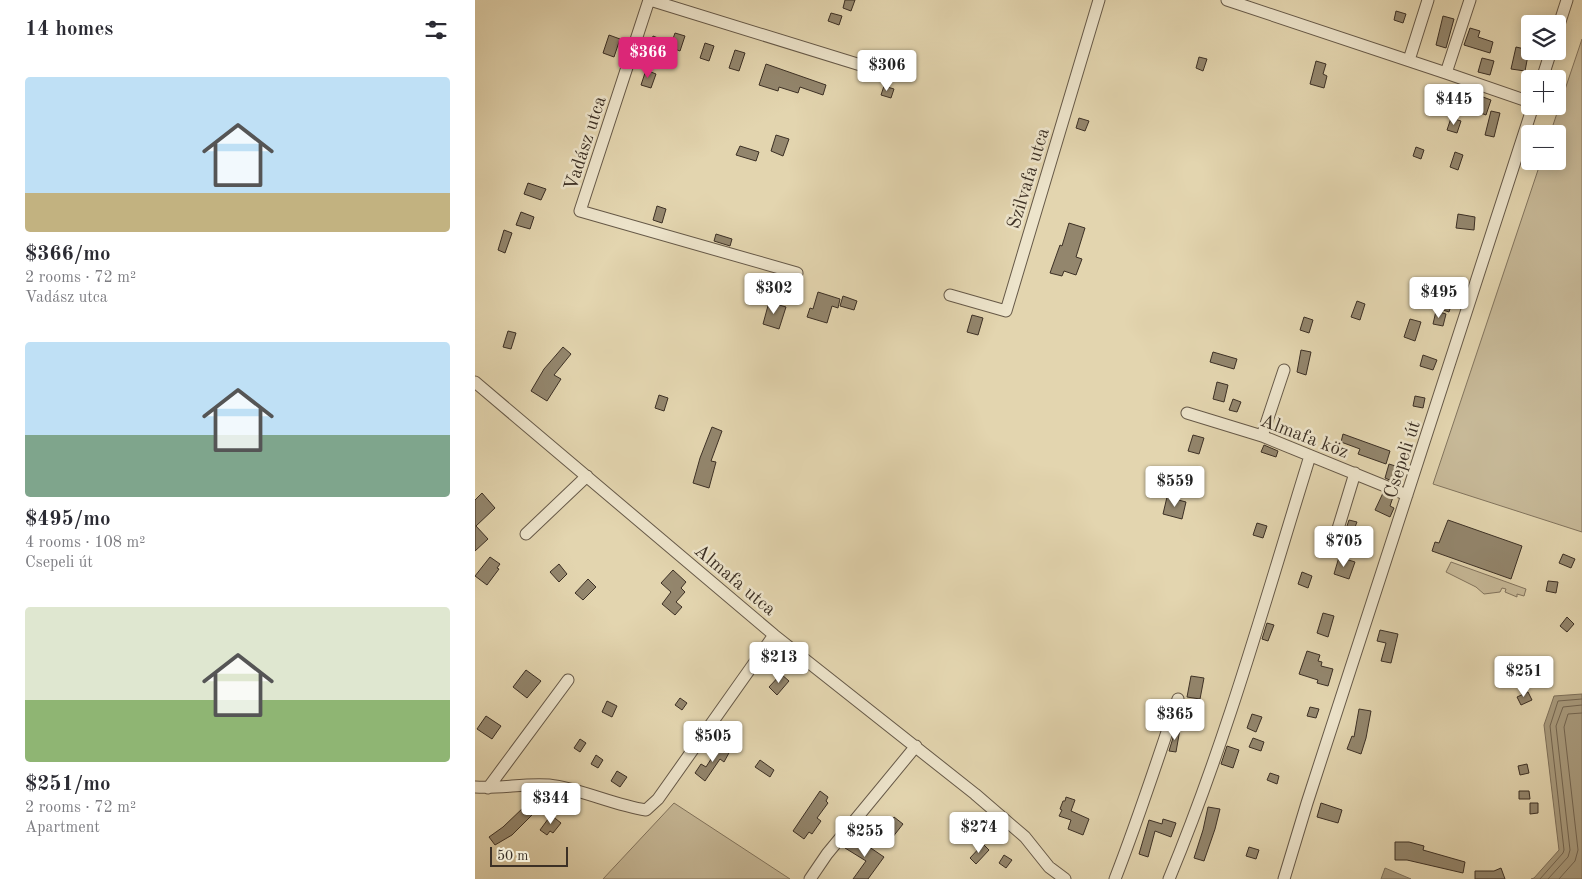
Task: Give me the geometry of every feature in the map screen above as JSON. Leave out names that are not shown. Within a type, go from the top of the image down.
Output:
[{"type":"street","points":[[649,0],[867,68]]},
{"type":"street","name":"Vadász utca","points":[[649,0],[579,211],[797,273]]},
{"type":"street","name":"Szilvafa utca","points":[[950,295],[1006,311],[1099,0]]},
{"type":"street","points":[[1227,0],[1446,72],[1521,99]]},
{"type":"street","points":[[1409,60],[1428,0]]},
{"type":"street","points":[[1446,72],[1470,0]]},
{"type":"street","points":[[1562,15],[1567,0]]},
{"type":"street","name":"Csepeli út","points":[[1285,879],[1307,803],[1530,115]]},
{"type":"street","points":[[1262,436],[1284,370]]},
{"type":"street","name":"Almafa utca","points":[[475,382],[774,635],[916,746],[1025,837],[1049,867],[1065,879]]},
{"type":"street","name":"Almafa köz","points":[[1187,413],[1262,436],[1407,495]]},
{"type":"street","points":[[1169,879],[1195,815],[1258,625],[1310,456]]},
{"type":"street","points":[[1333,545],[1355,473]]},
{"type":"street","points":[[525,534],[587,476]]},
{"type":"street","points":[[475,787],[488,788],[529,784],[549,785],[572,789],[646,810],[658,799],[774,635]]},
{"type":"street","points":[[488,788],[568,680]]},
{"type":"street","points":[[1115,879],[1178,699]]},
{"type":"street","points":[[810,879],[827,854],[916,746]]},
{"type":"shaded area","points":[[1582,39],[1582,532],[1433,484],[1538,170],[1566,170],[1566,125],[1553,125],[1556,115],[1566,115],[1566,86]]},
{"type":"shaded area","points":[[1451,562],[1526,589],[1524,596],[1517,594],[1517,597],[1505,592],[1506,589],[1502,588],[1500,592],[1484,594],[1476,587],[1446,572]]},
{"type":"shaded area","points":[[674,803],[790,879],[603,879]]},
{"type":"water","points":[[1582,694],[1582,879],[1531,879],[1559,850],[1544,725],[1554,696]]},
{"type":"water","points":[[1385,868],[1411,879],[1381,879]]},
{"type":"building","points":[[845,0],[855,0],[851,11],[843,8]]},
{"type":"building","points":[[1396,11],[1406,14],[1403,23],[1394,20]]},
{"type":"building","points":[[831,13],[842,16],[839,25],[828,21]]},
{"type":"building","points":[[1443,16],[1454,19],[1446,48],[1436,45]]},
{"type":"building","points":[[1470,28],[1480,31],[1478,37],[1493,42],[1490,53],[1464,45]]},
{"type":"building","points":[[675,33],[685,36],[680,51],[670,47]]},
{"type":"building","points":[[609,35],[620,39],[614,57],[603,53]]},
{"type":"building","points":[[653,36],[663,40],[660,50],[650,47]]},
{"type":"building","points":[[705,43],[714,46],[709,61],[700,58]]},
{"type":"building","points":[[1516,47],[1521,48],[1521,60],[1527,60],[1525,70],[1511,69]]},
{"type":"building","points":[[735,50],[745,53],[739,71],[729,68]]},
{"type":"building","points":[[1199,57],[1207,59],[1203,71],[1196,68]]},
{"type":"building","points":[[1482,58],[1494,61],[1490,75],[1478,72]]},
{"type":"building","points":[[1316,61],[1326,64],[1323,74],[1327,76],[1324,88],[1310,84]]},
{"type":"building","points":[[766,64],[826,85],[823,95],[800,87],[798,93],[779,87],[778,91],[759,85]]},
{"type":"building","points":[[646,70],[656,74],[651,88],[641,85]]},
{"type":"building","points":[[884,86],[894,89],[891,98],[881,95]]},
{"type":"building","points":[[1483,97],[1491,100],[1486,115],[1478,112]]},
{"type":"building","points":[[1491,111],[1500,113],[1494,137],[1485,135]]},
{"type":"building","points":[[1079,118],[1089,121],[1085,131],[1076,128]]},
{"type":"building","points":[[1451,118],[1461,121],[1457,133],[1447,130]]},
{"type":"building","points":[[776,135],[789,139],[783,156],[771,151]]},
{"type":"building","points":[[740,146],[759,152],[756,161],[736,155]]},
{"type":"building","points":[[1416,147],[1424,150],[1421,159],[1413,156]]},
{"type":"building","points":[[1455,152],[1463,155],[1458,170],[1450,167]]},
{"type":"building","points":[[528,183],[546,189],[541,200],[524,194]]},
{"type":"building","points":[[657,206],[666,209],[662,223],[653,220]]},
{"type":"building","points":[[521,212],[534,217],[530,229],[516,225]]},
{"type":"building","points":[[1458,214],[1475,217],[1474,230],[1456,228]]},
{"type":"building","points":[[1069,223],[1085,228],[1076,257],[1082,259],[1076,275],[1064,271],[1062,276],[1050,273],[1060,245],[1062,246]]},
{"type":"building","points":[[504,230],[512,233],[505,253],[498,250]]},
{"type":"building","points":[[716,234],[732,239],[730,246],[714,241]]},
{"type":"building","points":[[1446,288],[1456,291],[1449,312],[1440,309]]},
{"type":"building","points":[[818,292],[840,299],[838,308],[832,306],[827,323],[807,317],[810,308],[813,309]]},
{"type":"building","points":[[843,296],[857,301],[854,310],[840,306]]},
{"type":"building","points":[[1357,301],[1365,304],[1360,320],[1351,317]]},
{"type":"building","points":[[769,302],[786,307],[779,329],[763,324]]},
{"type":"building","points":[[1436,311],[1446,314],[1443,326],[1433,324]]},
{"type":"building","points":[[972,315],[983,318],[978,335],[967,332]]},
{"type":"building","points":[[1304,317],[1313,320],[1309,333],[1300,330]]},
{"type":"building","points":[[1410,319],[1421,322],[1415,341],[1404,337]]},
{"type":"building","points":[[508,331],[516,333],[511,349],[503,347]]},
{"type":"building","points":[[563,347],[571,354],[554,375],[561,379],[547,401],[531,391],[544,369]]},
{"type":"building","points":[[1301,350],[1311,352],[1306,375],[1297,372]]},
{"type":"building","points":[[1213,352],[1237,359],[1234,369],[1210,362]]},
{"type":"building","points":[[1423,355],[1437,360],[1433,370],[1420,366]]},
{"type":"building","points":[[1217,382],[1228,385],[1224,402],[1213,399]]},
{"type":"building","points":[[659,395],[668,398],[664,411],[655,408]]},
{"type":"building","points":[[1415,396],[1425,398],[1423,408],[1413,406]]},
{"type":"building","points":[[1233,399],[1241,402],[1237,412],[1229,410]]},
{"type":"building","points":[[712,427],[722,431],[711,461],[716,462],[709,488],[693,483]]},
{"type":"building","points":[[1343,434],[1390,451],[1386,464],[1358,454],[1360,449],[1341,442]]},
{"type":"building","points":[[1193,435],[1204,438],[1199,454],[1188,451]]},
{"type":"building","points":[[1264,445],[1278,451],[1276,457],[1261,452]]},
{"type":"building","points":[[1389,464],[1405,469],[1401,483],[1399,484],[1385,478]]},
{"type":"building","points":[[482,493],[495,508],[476,526],[488,539],[475,551],[475,500]]},
{"type":"building","points":[[1383,493],[1393,497],[1390,506],[1394,508],[1390,517],[1375,510]]},
{"type":"building","points":[[1167,497],[1186,502],[1182,519],[1163,514]]},
{"type":"building","points":[[1349,520],[1357,522],[1353,532],[1346,529]]},
{"type":"building","points":[[1448,520],[1522,546],[1511,579],[1432,551],[1435,542],[1439,543]]},
{"type":"building","points":[[1257,523],[1267,526],[1263,538],[1253,535]]},
{"type":"building","points":[[1563,554],[1575,559],[1571,568],[1559,563]]},
{"type":"building","points":[[490,557],[500,564],[497,568],[499,569],[487,585],[475,576]]},
{"type":"building","points":[[1339,557],[1355,562],[1349,579],[1334,574]]},
{"type":"building","points":[[559,564],[567,574],[559,582],[550,572]]},
{"type":"building","points":[[673,570],[686,582],[681,588],[685,592],[676,602],[682,607],[675,615],[662,604],[671,592],[661,583]]},
{"type":"building","points":[[1302,572],[1312,576],[1308,588],[1298,584]]},
{"type":"building","points":[[588,579],[596,587],[583,600],[575,593]]},
{"type":"building","points":[[1548,581],[1558,582],[1556,593],[1546,591]]},
{"type":"building","points":[[1323,613],[1334,616],[1328,637],[1317,633]]},
{"type":"building","points":[[1567,617],[1574,624],[1567,632],[1560,626]]},
{"type":"building","points":[[1267,623],[1274,625],[1268,641],[1262,639]]},
{"type":"building","points":[[1380,630],[1398,634],[1391,663],[1381,661],[1386,643],[1377,641]]},
{"type":"building","points":[[1307,651],[1320,655],[1318,661],[1322,662],[1321,666],[1333,669],[1328,686],[1317,683],[1318,680],[1299,674]]},
{"type":"building","points":[[526,670],[541,681],[527,698],[513,687]]},
{"type":"building","points":[[781,674],[789,681],[777,695],[769,687]]},
{"type":"building","points":[[1191,676],[1204,678],[1200,699],[1187,697]]},
{"type":"building","points":[[1528,692],[1532,700],[1521,705],[1517,697]]},
{"type":"building","points":[[680,698],[687,703],[682,710],[675,705]]},
{"type":"building","points":[[607,701],[617,706],[612,717],[602,712]]},
{"type":"building","points":[[1310,707],[1319,709],[1316,718],[1307,716]]},
{"type":"building","points":[[1359,709],[1371,711],[1361,754],[1347,749],[1352,736],[1354,737]]},
{"type":"building","points":[[1252,714],[1262,717],[1256,732],[1247,728]]},
{"type":"building","points":[[486,716],[501,726],[492,739],[477,729]]},
{"type":"building","points":[[1176,728],[1180,729],[1176,752],[1169,751]]},
{"type":"building","points":[[1253,738],[1264,742],[1261,751],[1249,747]]},
{"type":"building","points":[[580,739],[586,743],[580,752],[574,748]]},
{"type":"building","points":[[720,745],[730,751],[724,762],[720,759],[705,781],[695,773],[701,764],[706,767]]},
{"type":"building","points":[[1227,746],[1239,750],[1233,768],[1221,764]]},
{"type":"building","points":[[596,755],[603,760],[598,768],[591,764]]},
{"type":"building","points":[[760,760],[774,770],[770,777],[755,767]]},
{"type":"building","points":[[1527,764],[1529,773],[1520,775],[1518,766]]},
{"type":"building","points":[[617,771],[627,777],[620,787],[611,781]]},
{"type":"building","points":[[1270,773],[1279,776],[1277,784],[1267,780]]},
{"type":"building","points":[[820,791],[828,797],[826,801],[828,803],[817,818],[821,821],[812,834],[809,832],[804,839],[793,831]]},
{"type":"building","points":[[1519,791],[1529,791],[1530,799],[1519,799]]},
{"type":"building","points":[[1066,797],[1075,800],[1071,811],[1089,819],[1083,835],[1068,829],[1071,820],[1059,816]]},
{"type":"building","points":[[1321,803],[1342,810],[1338,823],[1317,817]]},
{"type":"building","points":[[1530,803],[1538,803],[1538,813],[1530,814]]},
{"type":"building","points":[[525,806],[533,814],[512,835],[495,845],[489,837],[503,827]]},
{"type":"building","points":[[1208,807],[1220,809],[1204,861],[1194,858]]},
{"type":"building","points":[[551,815],[561,823],[553,833],[550,831],[547,835],[540,830]]},
{"type":"building","points":[[894,817],[903,824],[892,838],[883,831]]},
{"type":"building","points":[[1163,819],[1176,823],[1171,837],[1155,831],[1148,857],[1139,854],[1149,820],[1162,824]]},
{"type":"building","points":[[853,836],[884,857],[868,879],[853,879],[866,861],[845,848]]},
{"type":"building","points":[[1395,842],[1409,842],[1424,846],[1423,850],[1465,862],[1463,873],[1407,860],[1395,860]]},
{"type":"building","points":[[983,844],[989,850],[976,864],[970,858]]},
{"type":"building","points":[[1249,847],[1259,850],[1256,859],[1246,856]]},
{"type":"building","points":[[1004,855],[1012,860],[1006,868],[999,863]]},
{"type":"building","points":[[1501,868],[1505,879],[1475,879],[1475,871],[1494,871]]}]
